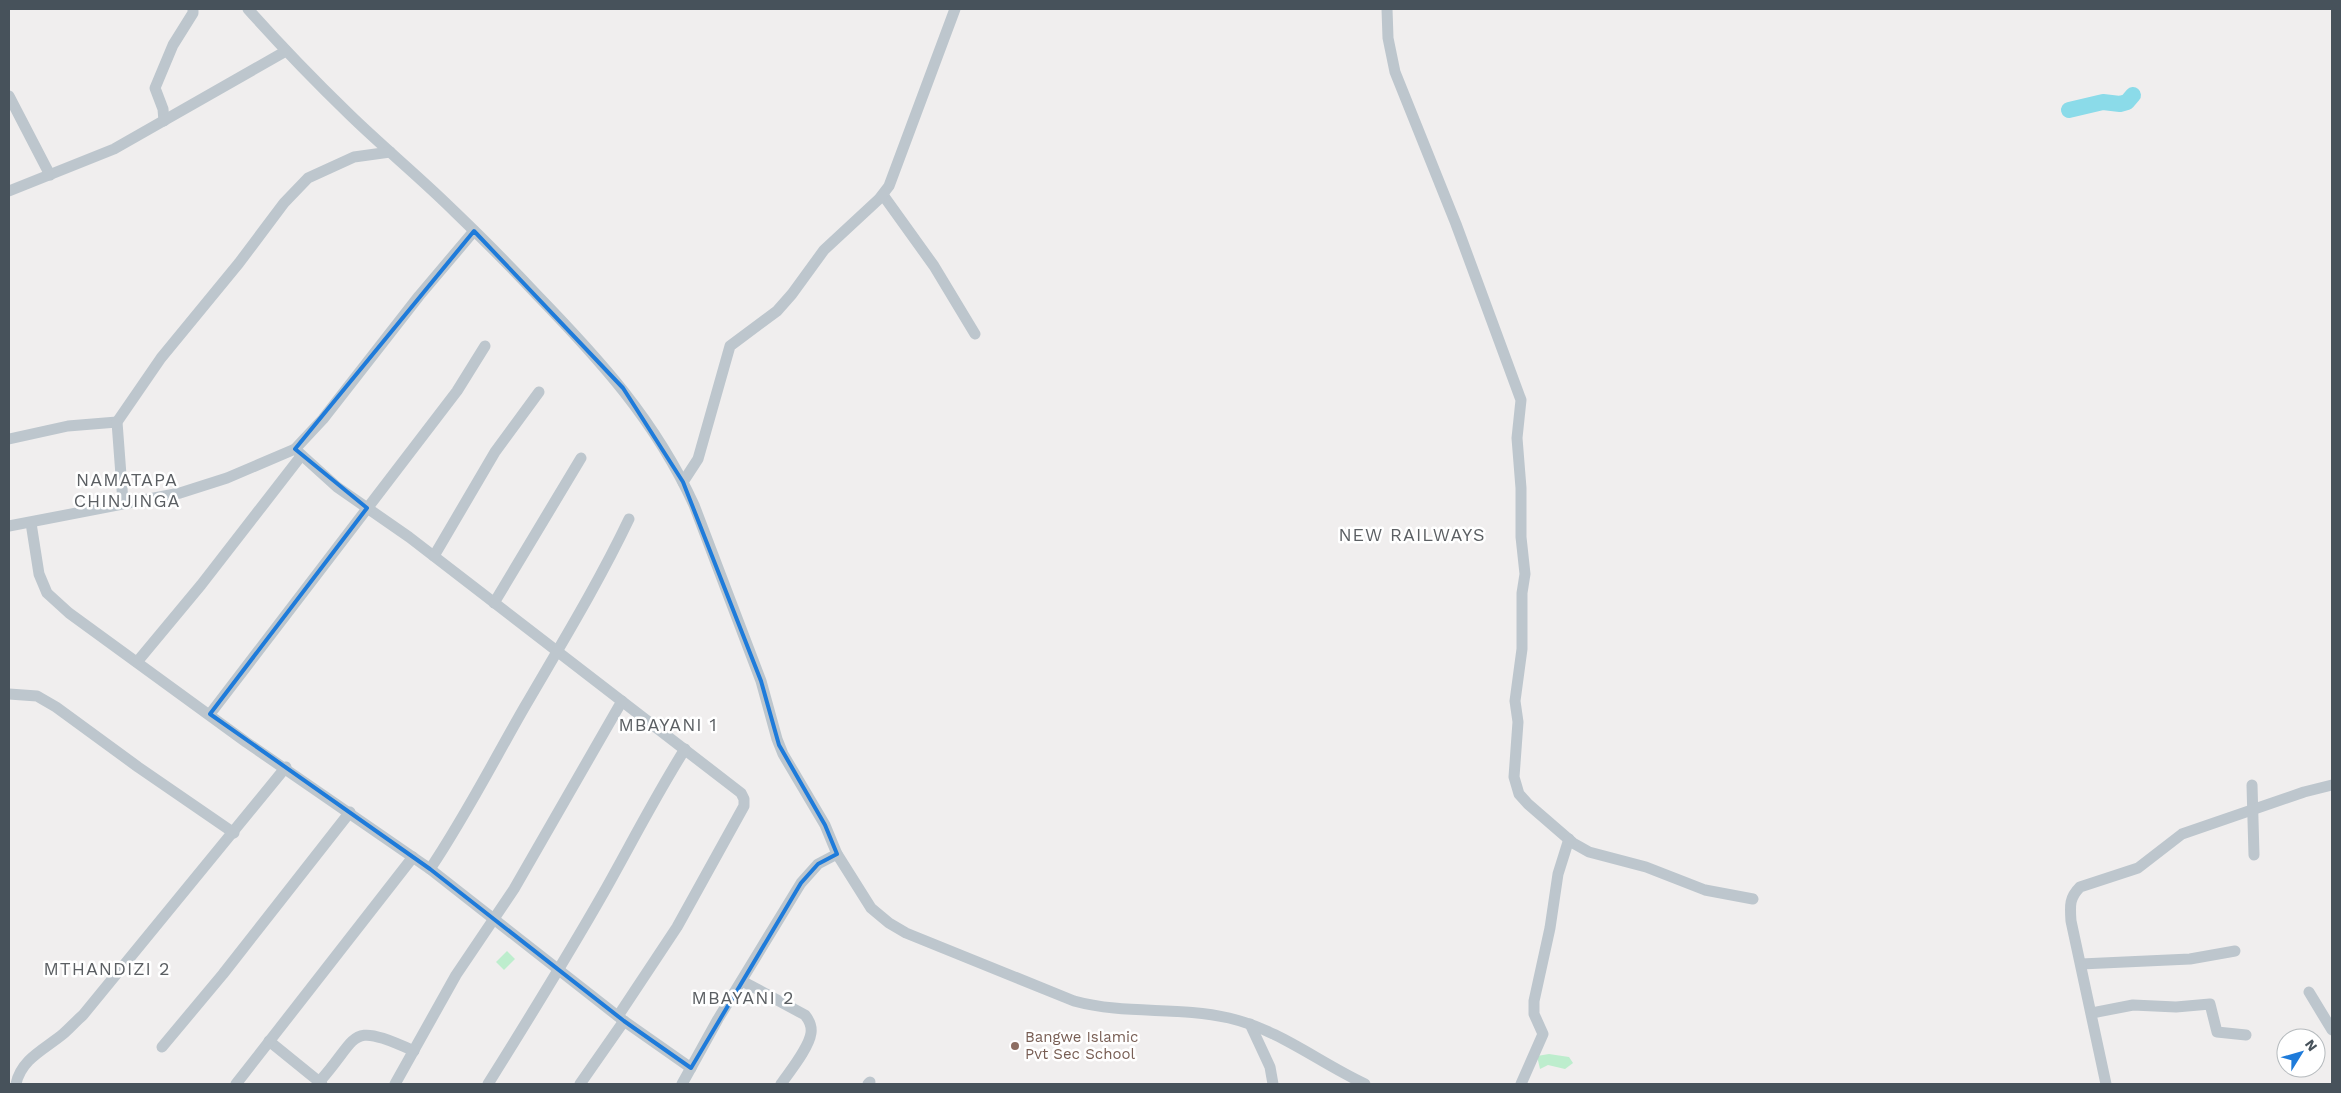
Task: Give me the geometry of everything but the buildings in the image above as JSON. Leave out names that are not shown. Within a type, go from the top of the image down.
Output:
[{"type":"street","points":[[164,121],[163,109],[155,88],[173,46],[193,13],[193,9]]},
{"type":"street","points":[[248,9],[286,51],[351,116],[474,231],[555,313],[623,388],[652,429],[683,482],[761,681],[779,745],[825,825],[836,854],[871,908],[889,923],[906,933],[1088,1004],[1218,1016],[1250,1024],[1284,1038],[1349,1081],[1365,1084]]},
{"type":"street","points":[[683,482],[698,460],[730,346],[777,311],[792,294],[824,250],[883,195],[896,173],[955,9]]},
{"type":"street","points":[[1387,9],[1388,38],[1395,72],[1456,224],[1521,400],[1517,438],[1521,488],[1521,537],[1525,574],[1522,593],[1522,649],[1515,701],[1518,722],[1514,777],[1519,794],[1569,839],[1589,852],[1646,867],[1705,890],[1753,899]]},
{"type":"street","points":[[9,191],[114,149],[286,51]]},
{"type":"street","points":[[9,96],[50,174]]},
{"type":"street","points":[[123,502],[117,422],[162,358],[300,185],[308,178],[345,160],[390,152]]},
{"type":"street","points":[[883,195],[929,258],[975,334]]},
{"type":"street","points":[[137,662],[201,585],[298,452],[419,296],[474,231]]},
{"type":"street","points":[[210,714],[457,391],[485,346]]},
{"type":"street","points":[[434,556],[495,452],[539,392]]},
{"type":"street","points":[[9,439],[68,426],[117,422]]},
{"type":"street","points":[[9,526],[31,523],[123,502],[180,493],[298,452]]},
{"type":"street","points":[[298,452],[367,508],[434,556],[737,789],[744,799],[744,806],[677,927],[580,1084]]},
{"type":"street","points":[[494,603],[580,458]]},
{"type":"street","points":[[430,869],[487,776],[557,650],[601,577],[629,519]]},
{"type":"street","points":[[31,523],[39,574],[47,593],[68,613],[210,714],[246,742],[286,767],[413,856],[621,1019],[691,1068]]},
{"type":"street","points":[[9,694],[38,696],[234,833]]},
{"type":"street","points":[[395,1084],[456,975],[519,881],[622,701]]},
{"type":"street","points":[[488,1084],[558,970],[624,856],[652,802],[684,749]]},
{"type":"street","points":[[16,1084],[17,1075],[30,1059],[62,1035],[83,1015],[234,833],[286,767]]},
{"type":"street","points":[[2252,785],[2254,855]]},
{"type":"street","points":[[2106,1084],[2071,921],[2070,903],[2073,893],[2080,887],[2138,868],[2182,834],[2304,792],[2332,785]]},
{"type":"street","points":[[162,1046],[223,974],[350,812]]},
{"type":"street","points":[[1521,1084],[1544,1034],[1534,1014],[1534,1001],[1550,928],[1558,874],[1569,839]]},
{"type":"street","points":[[682,1084],[777,920],[801,883],[818,864],[836,854]]},
{"type":"street","points":[[236,1084],[413,856]]},
{"type":"street","points":[[2081,964],[2190,959],[2235,951]]},
{"type":"street","points":[[742,981],[805,1015],[810,1023],[812,1032],[808,1041],[782,1084]]},
{"type":"street","points":[[2309,992],[2332,1030]]},
{"type":"street","points":[[2092,1013],[2133,1005],[2176,1007],[2210,1004],[2217,1032],[2246,1035]]},
{"type":"street","points":[[1250,1024],[1270,1067],[1273,1084]]},
{"type":"street","points":[[269,1041],[321,1083],[350,1042],[357,1037],[376,1035],[414,1051]]},
{"type":"highlighted area","points":[[474,231],[623,388],[683,482],[761,681],[779,745],[825,825],[837,854],[818,864],[801,883],[691,1068],[624,1021],[430,869],[210,714],[367,508],[295,449]]},
{"type":"green space","points":[[507,951],[515,959],[504,970],[496,962]]},
{"type":"green space","points":[[1549,1054],[1569,1057],[1573,1063],[1565,1069],[1548,1065],[1540,1069],[1537,1056]]},
{"type":"waterway","points":[[2069,110],[2103,102],[2120,104],[2127,102],[2133,95]]},
{"type":"place","name":"Bangwe Islamic Pvt Sec School","points":[[1015,1046]]},
{"type":"district","name":"NAMATAPA CHINJINGA","points":[[127,489]]},
{"type":"district","name":"NEW RAILWAYS","points":[[1412,534]]},
{"type":"district","name":"MBAYANI 1","points":[[668,724]]},
{"type":"district","name":"MTHANDIZI 2","points":[[107,968]]},
{"type":"district","name":"MBAYANI 2","points":[[743,997]]}]
